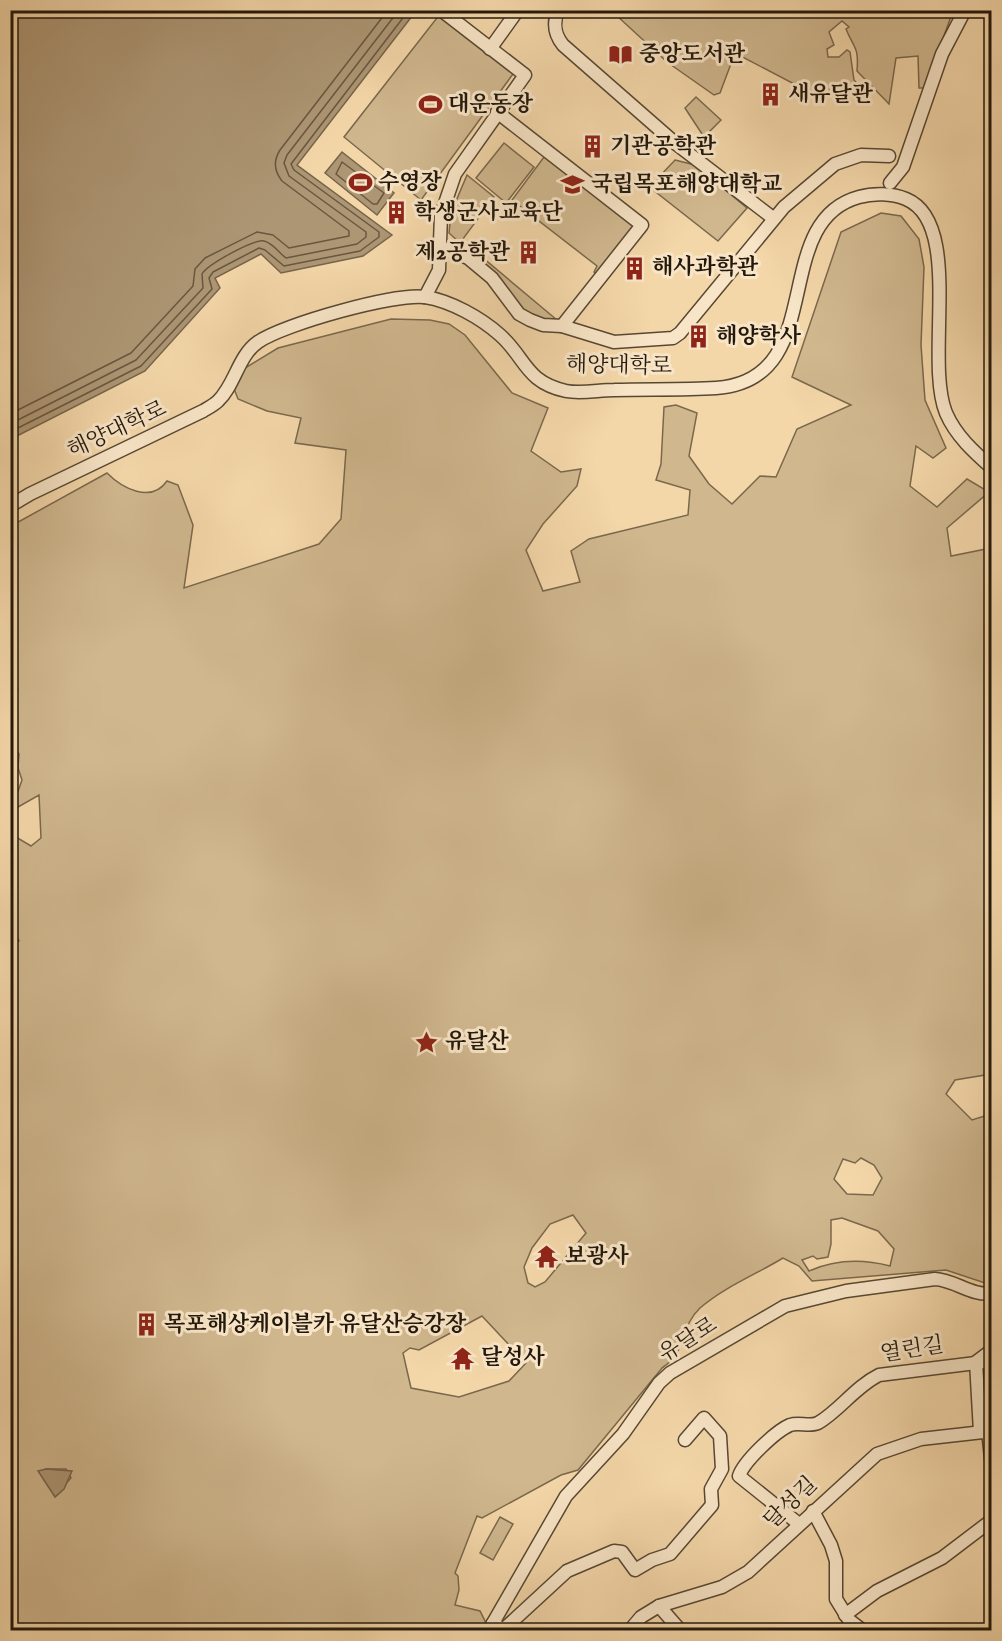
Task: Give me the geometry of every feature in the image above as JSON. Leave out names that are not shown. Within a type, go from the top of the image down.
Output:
[{"type":"street","points":[[425,297],[439,270],[438,246],[441,215],[455,174],[525,75],[441,10]]},
{"type":"street","points":[[490,48],[518,10]]},
{"type":"street","points":[[558,10],[554,22],[563,45],[675,143],[773,218]]},
{"type":"street","points":[[890,183],[903,167],[942,54],[965,10]]},
{"type":"street","points":[[497,112],[642,225],[562,327]]},
{"type":"street","points":[[438,246],[468,258],[492,278],[519,314],[542,325],[562,327],[618,343],[673,338],[680,333],[773,218],[836,165],[861,155],[889,156]]},
{"type":"street","name":"해양대학로","points":[[10,506],[30,494],[203,411],[220,399],[240,363],[256,343],[272,335],[354,309],[396,300],[425,297],[466,311],[501,335],[534,378],[567,391],[726,386],[754,376],[777,355],[792,321],[809,247],[819,226],[842,204],[861,196],[890,195],[908,199],[922,208],[930,220],[937,244],[937,344],[939,376],[945,411],[958,436],[992,468]]},
{"type":"street","name":"유달로","points":[[497,1629],[566,1496],[623,1434],[659,1383],[670,1373],[785,1306],[846,1291],[935,1279],[949,1280],[982,1295],[992,1293]]},
{"type":"street","points":[[992,1350],[976,1362],[992,1467]]},
{"type":"street","name":"열린길","points":[[799,1524],[739,1476],[742,1466],[752,1455],[790,1425],[816,1424],[864,1383],[879,1375],[992,1361]]},
{"type":"street","points":[[497,1629],[551,1584],[577,1566],[619,1551],[635,1570],[652,1560],[670,1554],[712,1505],[711,1489],[722,1469],[720,1436],[704,1418],[685,1440]]},
{"type":"street","name":"달성길","points":[[630,1630],[640,1617],[659,1606],[736,1580],[768,1556],[860,1467],[888,1448],[921,1439],[987,1431]]},
{"type":"street","points":[[813,1511],[836,1561],[836,1599],[845,1615],[862,1630]]},
{"type":"street","points":[[845,1615],[877,1592],[942,1558],[992,1520]]},
{"type":"street","points":[[659,1606],[680,1630]]},
{"type":"shaded area","points":[[616,11],[953,11],[925,88],[919,88],[918,56],[896,58],[889,104],[857,71],[857,52],[846,29],[849,27],[842,21],[829,32],[834,45],[827,49],[828,57],[839,57],[847,50],[850,52],[854,80],[867,95],[831,90],[815,95],[735,53],[720,93],[714,95],[667,62],[616,15]]},
{"type":"shaded area","name":"대운동장","points":[[440,14],[513,74],[421,200],[344,137]]},
{"type":"shaded area","points":[[696,97],[721,120],[704,137],[685,108]]},
{"type":"shaded area","points":[[504,143],[534,167],[506,203],[476,178]]},
{"type":"shaded area","points":[[544,157],[635,227],[598,275],[594,272],[597,266],[512,200]]},
{"type":"shaded area","points":[[675,160],[695,165],[747,208],[718,241],[652,189],[659,177]]},
{"type":"shaded area","points":[[467,175],[494,197],[460,243],[449,233],[451,213]]},
{"type":"shaded area","points":[[881,213],[901,216],[919,239],[924,267],[921,345],[925,400],[946,448],[933,458],[916,446],[910,486],[937,507],[967,479],[989,492],[947,528],[951,556],[991,548],[991,1074],[955,1080],[946,1094],[972,1120],[991,1114],[991,1285],[946,1270],[812,1281],[799,1266],[783,1258],[719,1294],[693,1316],[676,1354],[578,1470],[561,1475],[482,1518],[477,1516],[455,1573],[458,1576],[459,1590],[455,1605],[480,1611],[486,1623],[480,1630],[25,1630],[10,1623],[10,946],[19,941],[16,934],[11,931],[11,834],[31,846],[41,838],[39,795],[11,811],[22,780],[18,768],[19,754],[10,741],[11,701],[18,689],[10,676],[11,526],[107,473],[120,484],[145,493],[153,492],[167,481],[178,485],[193,525],[184,588],[319,544],[341,519],[346,450],[295,443],[301,418],[267,411],[238,399],[231,381],[240,371],[278,348],[391,319],[430,320],[449,324],[465,335],[512,393],[548,408],[531,451],[561,472],[581,469],[577,486],[543,524],[526,550],[543,591],[580,582],[571,551],[589,539],[688,515],[690,490],[656,480],[661,464],[664,407],[676,405],[697,413],[689,456],[709,484],[732,504],[760,476],[776,477],[797,429],[851,405],[792,377],[841,232]],"holes":[[[861,1158],[874,1165],[882,1178],[873,1195],[847,1194],[834,1179],[843,1159],[855,1163]],[[573,1215],[586,1233],[545,1282],[535,1287],[528,1283],[524,1267],[532,1248],[550,1224]],[[842,1218],[878,1231],[894,1249],[890,1266],[869,1262],[849,1262],[809,1271],[802,1260],[813,1256],[817,1259],[828,1257],[831,1244],[831,1220]],[[482,1316],[526,1363],[509,1381],[459,1397],[411,1388],[403,1353],[410,1348],[419,1350]],[[46,1469],[66,1469],[71,1478],[55,1496]]]},
{"type":"shaded area","points":[[464,242],[557,322],[536,318],[523,309],[459,250]]},
{"type":"shaded area","points":[[500,1517],[513,1524],[493,1560],[480,1553]]},
{"type":"water","points":[[11,10],[416,11],[297,165],[392,235],[363,256],[281,273],[261,254],[215,278],[220,288],[145,371],[11,439]]},
{"type":"water","name":"수영장","points":[[342,152],[394,193],[377,215],[325,173]]},
{"type":"water","points":[[46,1469],[72,1471],[64,1489],[55,1497],[38,1471]]},
{"type":"place","name":"중앙도서관","points":[[621,55]]},
{"type":"place","name":"새유달관","points":[[770,95]]},
{"type":"place","name":"대운동장","points":[[430,105]]},
{"type":"place","name":"기관공학관","points":[[592,147]]},
{"type":"place","name":"수영장","points":[[360,183]]},
{"type":"place","name":"국립목포해양대학교","points":[[573,185]]},
{"type":"place","name":"학생군사교육단","points":[[396,213]]},
{"type":"place","name":"제2공학관","points":[[528,253]]},
{"type":"place","name":"해사과학관","points":[[634,268]]},
{"type":"place","name":"해양학사","points":[[698,337]]},
{"type":"place","name":"유달산","points":[[427,1042]]},
{"type":"place","name":"보광사","points":[[547,1257]]},
{"type":"place","name":"목포해상케이블카 유달산승강장","points":[[146,1325]]},
{"type":"place","name":"달성사","points":[[463,1358]]}]
